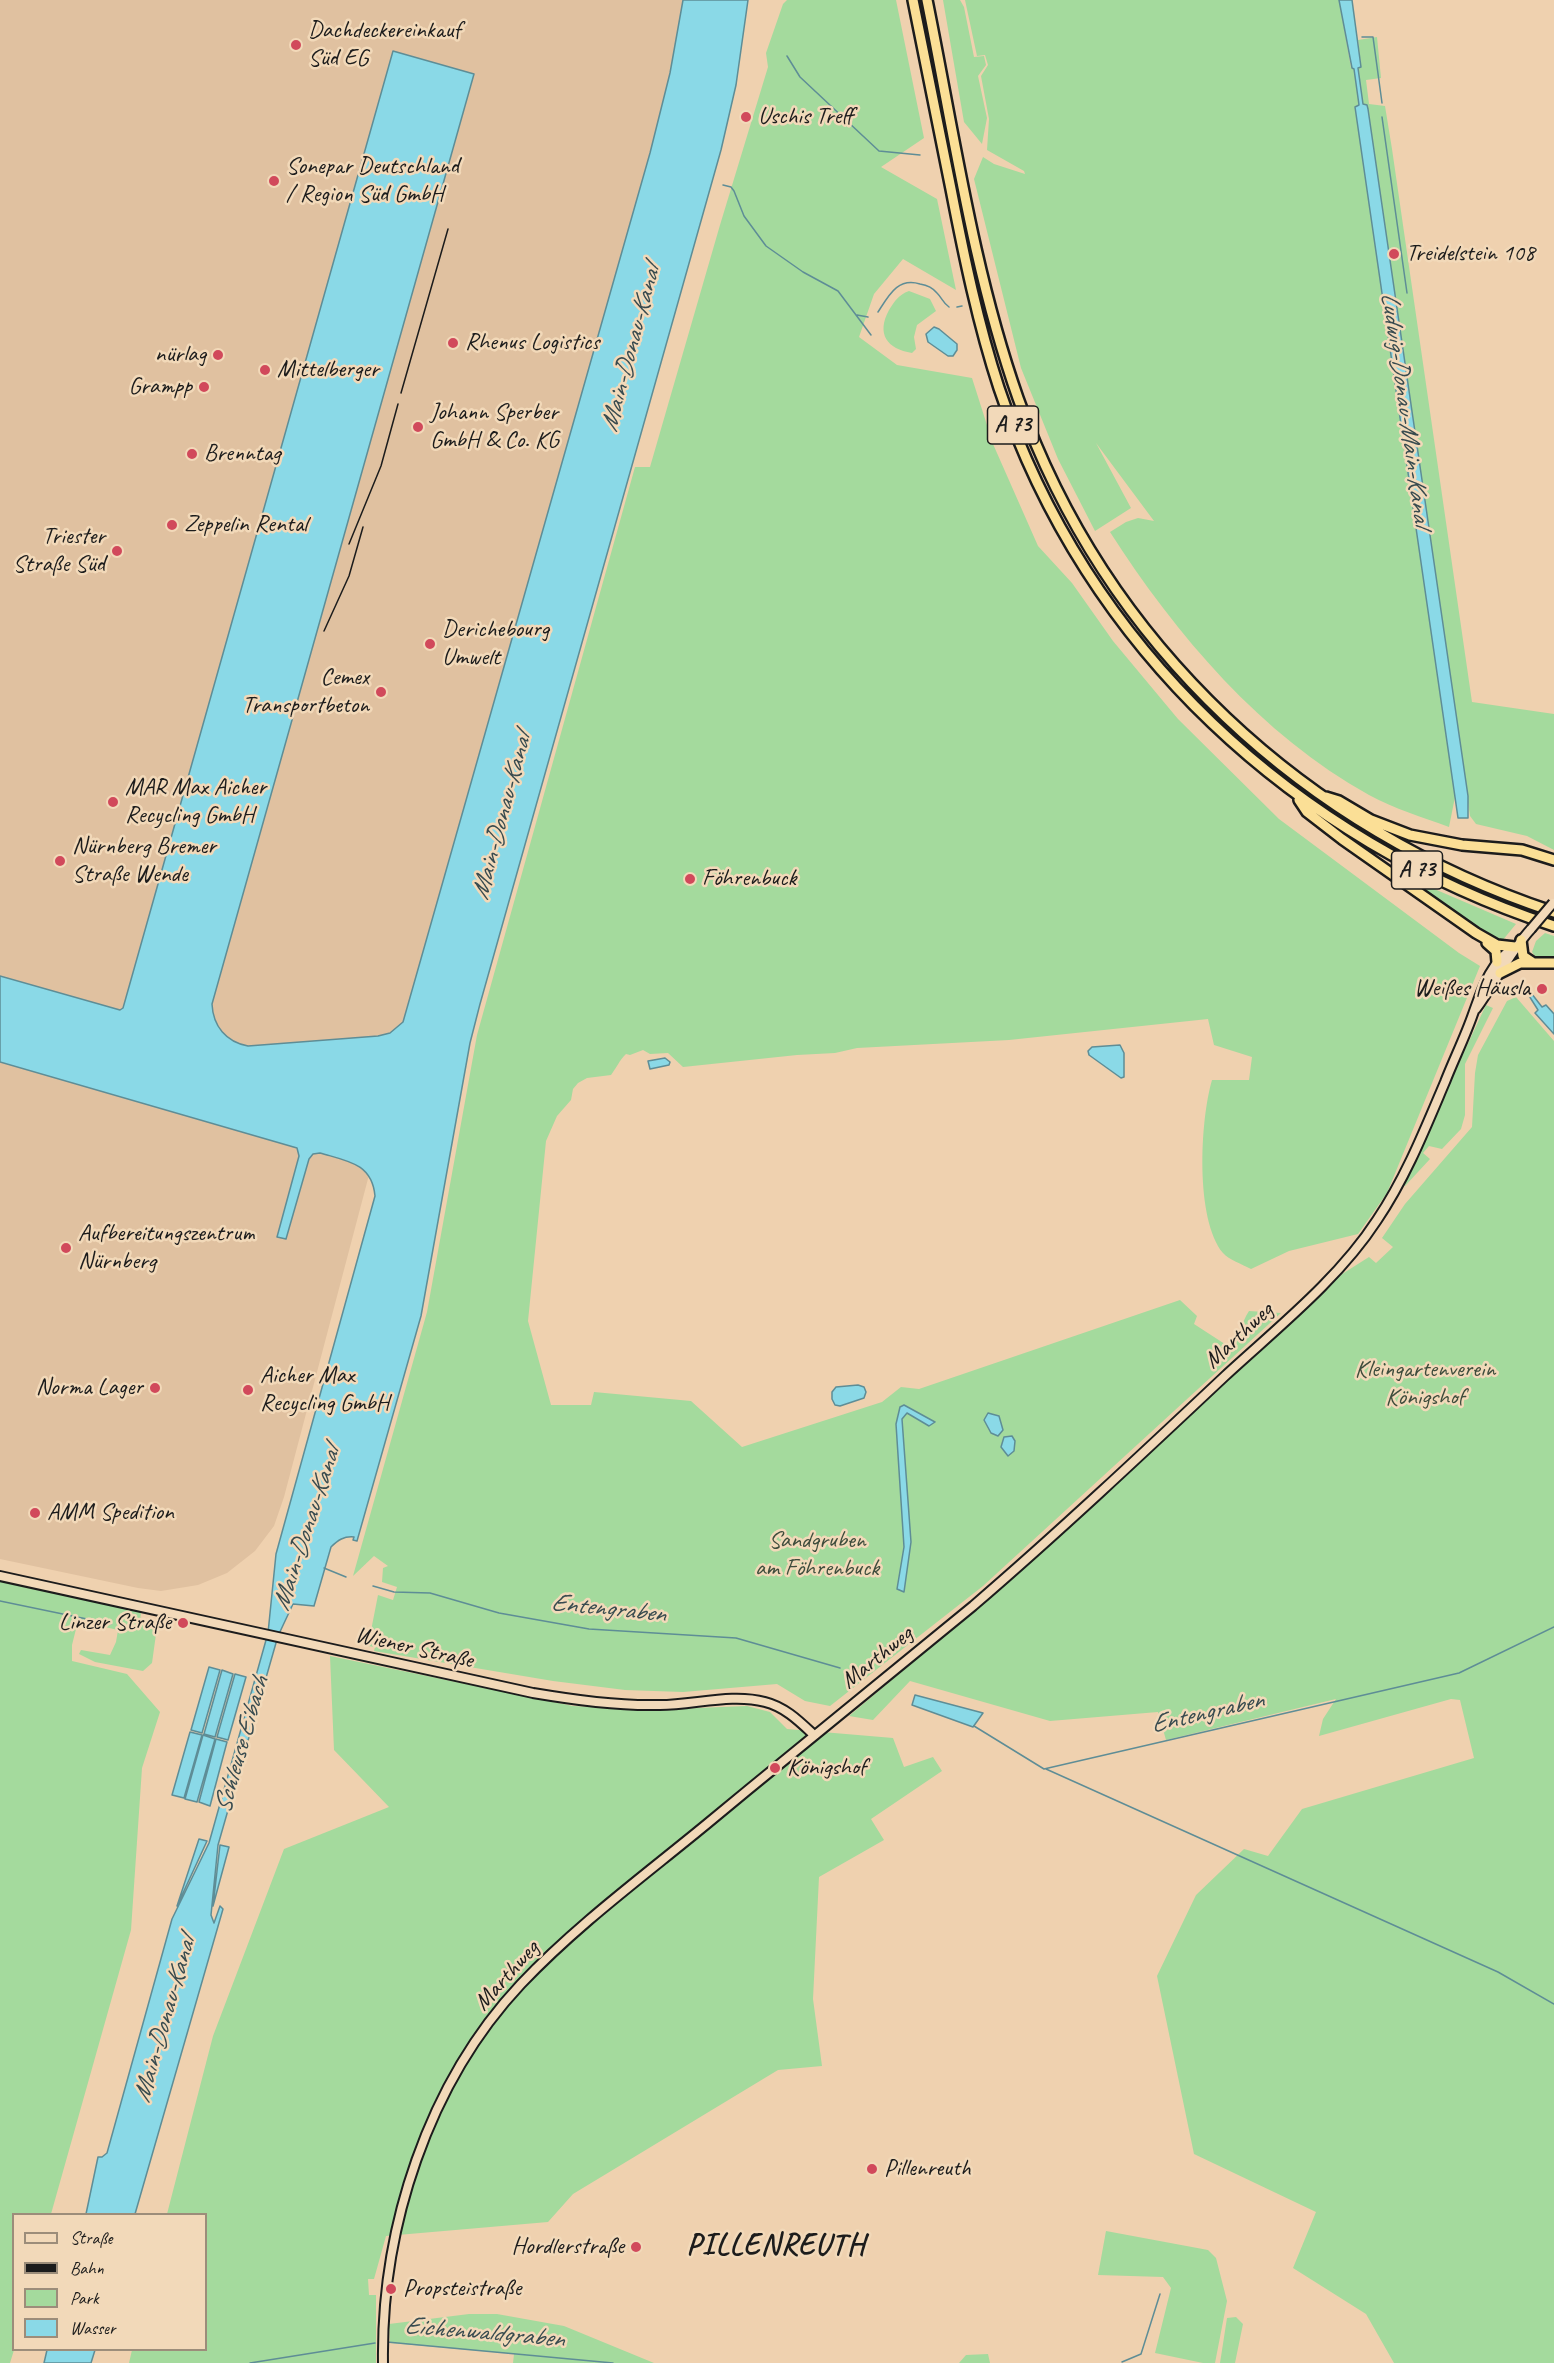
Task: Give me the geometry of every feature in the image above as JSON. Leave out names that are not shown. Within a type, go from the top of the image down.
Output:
[{"type":"highway","name":"A 73","points":[[913,0],[959,232],[983,334],[1005,406],[1037,481],[1061,528],[1093,581],[1145,652],[1207,720],[1292,791],[1354,834],[1415,868],[1470,894],[1554,926]]},
{"type":"highway","name":"A 73","points":[[927,0],[972,226],[994,319],[1021,406],[1059,494],[1112,582],[1168,657],[1209,701],[1241,732],[1318,794],[1373,830],[1429,861],[1485,886],[1554,912]]},
{"type":"highway","points":[[1292,791],[1307,812],[1333,832],[1476,933],[1497,945],[1518,943],[1523,956],[1534,963]]},
{"type":"highway","name":"A 73","points":[[1318,794],[1339,801],[1371,820],[1410,835],[1450,844],[1522,850],[1553,861]]},
{"type":"highway","points":[[1476,933],[1496,951],[1497,962]]},
{"type":"highway","points":[[1496,974],[1516,964],[1554,963]]},
{"type":"main road","name":"Marthweg","points":[[383,2363],[388,2270],[409,2185],[421,2149],[463,2063],[483,2032],[520,1985],[578,1930],[1026,1560],[1245,1358],[1346,1260],[1377,1221],[1397,1188],[1422,1135],[1473,1013],[1476,1000],[1518,943],[1554,902]]},
{"type":"main road","name":"Marthweg","points":[[1496,974],[1497,962],[1518,943]]},
{"type":"main road","name":"Wiener Straße","points":[[0,1576],[462,1679],[578,1700],[659,1705],[734,1699],[760,1701],[788,1712],[814,1736]]},
{"type":"shaded area","points":[[0,0],[683,0],[656,134],[408,1009],[369,1175],[284,1497],[274,1526],[255,1551],[227,1573],[198,1585],[161,1591],[0,1559]]},
{"type":"green space","name":"Sandgruben am Föhrenbuck","points":[[787,0],[896,0],[924,138],[881,167],[937,199],[956,290],[903,259],[874,294],[859,337],[897,365],[972,378],[993,444],[1038,546],[1072,583],[1113,641],[1178,719],[1279,819],[1459,953],[1480,966],[1387,1193],[1358,1234],[1289,1251],[1251,1269],[1223,1253],[1214,1237],[1208,1217],[1202,1169],[1205,1120],[1212,1080],[1249,1080],[1252,1057],[1214,1045],[1208,1019],[1009,1040],[857,1048],[835,1053],[683,1067],[668,1053],[650,1054],[643,1050],[630,1055],[626,1054],[611,1075],[587,1078],[578,1083],[573,1089],[571,1100],[557,1116],[546,1141],[528,1321],[551,1405],[591,1405],[594,1392],[691,1401],[742,1447],[882,1402],[901,1387],[919,1389],[1180,1300],[1197,1316],[1194,1324],[1231,1348],[1249,1311],[1281,1313],[983,1586],[830,1706],[805,1701],[777,1684],[683,1692],[625,1690],[553,1681],[374,1651],[375,1647],[368,1646],[378,1595],[393,1600],[397,1587],[382,1582],[383,1568],[388,1566],[374,1556],[353,1576],[427,1312],[477,1035],[635,467],[650,467],[768,67],[766,53],[783,4]]},
{"type":"green space","points":[[943,0],[960,0],[964,7],[974,57],[984,56],[986,65],[978,76],[987,118],[982,144],[964,122]]},
{"type":"green space","points":[[965,0],[1339,0],[1351,68],[1354,69],[1359,105],[1355,107],[1455,797],[1449,827],[1379,800],[1330,771],[1257,713],[1224,680],[1163,608],[1110,532],[1138,518],[1154,521],[1096,443],[1131,508],[1095,531],[1058,459],[1021,368],[974,179],[983,157],[994,164],[1025,174],[1024,171],[987,150],[989,119],[981,76],[988,65],[985,55],[977,56]]},
{"type":"green space","points":[[1377,37],[1381,78],[1366,80],[1369,104],[1385,106],[1472,702],[1554,714],[1554,850],[1527,836],[1476,824],[1470,816],[1368,109],[1363,105],[1358,68],[1361,66],[1358,40]]},
{"type":"green space","points":[[909,291],[930,299],[936,311],[917,325],[914,337],[916,349],[912,353],[890,344],[884,333],[885,319],[889,310],[899,296]]},
{"type":"green space","points":[[1397,873],[1516,924],[1502,941]]},
{"type":"green space","points":[[1545,933],[1554,936],[1554,959],[1537,959],[1532,952],[1536,941]]},
{"type":"green space","name":"Kleingartenverein Königshof","points":[[1516,997],[1554,1041],[1554,2363],[1394,2363],[1366,2314],[1293,2268],[1316,2212],[1194,2154],[1157,1976],[1196,1895],[1244,1849],[1268,1856],[1302,1809],[1474,1758],[1460,1700],[1451,1699],[1319,1736],[1323,1719],[1336,1699],[1166,1740],[1158,1712],[1050,1721],[910,1681],[873,1720],[849,1716],[966,1617],[1339,1276],[1369,1257],[1376,1263],[1393,1247],[1382,1238],[1405,1204],[1472,1127],[1478,1055],[1507,1001]]},
{"type":"green space","points":[[1486,1005],[1493,1008],[1465,1064],[1465,1115],[1461,1129],[1442,1149],[1429,1146],[1423,1153],[1430,1159],[1405,1186],[1402,1184]]},
{"type":"green space","points":[[0,1581],[141,1612],[140,1622],[157,1627],[152,1663],[143,1671],[95,1662],[79,1654],[81,1650],[110,1655],[118,1630],[78,1621],[72,1645],[72,1661],[127,1674],[160,1712],[142,1768],[131,1930],[51,2213],[12,2213],[14,2351],[10,2363],[0,2363]]},
{"type":"green space","points":[[330,1656],[573,1706],[647,1710],[747,1706],[770,1712],[787,1729],[893,1738],[904,1767],[933,1757],[942,1771],[871,1819],[884,1840],[819,1877],[813,1999],[822,2066],[778,2070],[573,2194],[548,2222],[386,2236],[374,2279],[368,2279],[369,2295],[376,2295],[376,2363],[129,2363],[132,2351],[207,2351],[207,2213],[167,2213],[213,2036],[284,1849],[389,1807],[334,1750]]},
{"type":"green space","points":[[1106,2231],[1208,2250],[1216,2258],[1227,2301],[1215,2363],[1203,2363],[1155,2353],[1171,2288],[1163,2277],[1098,2275]]},
{"type":"green space","points":[[469,2314],[497,2314],[564,2326],[654,2363],[513,2363],[514,2354],[390,2343],[389,2324]]},
{"type":"green space","points":[[1236,2317],[1243,2324],[1235,2363],[1220,2363],[1227,2318]]},
{"type":"green space","points":[[988,2354],[990,2363],[959,2363],[966,2355]]},
{"type":"water","points":[[683,0],[748,0],[736,85],[721,150],[470,1043],[421,1316],[357,1541],[353,1540],[354,1537],[347,1537],[331,1547],[314,1606],[293,1604],[278,1636],[218,1845],[211,1915],[214,1923],[220,1906],[223,1909],[135,2213],[86,2213],[98,2157],[107,2153],[172,1919],[209,1843],[268,1633],[276,1554],[375,1196],[369,1176],[356,1165],[340,1158],[320,1153],[313,1154],[309,1159],[286,1239],[277,1237],[299,1156],[297,1148],[0,1062],[0,976],[120,1010],[123,1008],[393,51],[474,74],[212,1004],[215,1019],[222,1032],[233,1041],[248,1046],[378,1036],[390,1033],[403,1022],[650,153],[670,73]]},
{"type":"water","name":"Ludwig-Donau-Main-Kanal","points":[[1339,0],[1352,0],[1361,67],[1358,68],[1363,104],[1367,105],[1368,109],[1468,796],[1468,818],[1458,818],[1355,107],[1359,105],[1354,69]]},
{"type":"water","points":[[934,327],[957,344],[957,350],[953,356],[948,356],[928,342],[926,334]]},
{"type":"water","points":[[1528,989],[1542,1007],[1546,1005],[1554,1014],[1554,1034],[1535,1013],[1538,1010],[1526,991]]},
{"type":"water","points":[[1120,1045],[1124,1053],[1124,1077],[1121,1078],[1089,1055],[1088,1051],[1092,1047]]},
{"type":"water","points":[[665,1058],[670,1062],[669,1065],[650,1069],[648,1061]]},
{"type":"water","points":[[858,1385],[864,1387],[866,1392],[864,1398],[840,1406],[835,1405],[832,1392],[836,1387]]},
{"type":"water","points":[[904,1405],[935,1422],[929,1426],[907,1413],[902,1419],[911,1542],[904,1592],[897,1589],[904,1547],[896,1424],[900,1407]]},
{"type":"water","points":[[988,1413],[999,1416],[1003,1430],[998,1436],[991,1433],[984,1420]]},
{"type":"water","points":[[1012,1436],[1015,1441],[1014,1451],[1008,1456],[1001,1447],[1004,1437]]},
{"type":"water","points":[[209,1667],[220,1670],[202,1733],[191,1730]]},
{"type":"water","points":[[222,1670],[233,1674],[215,1737],[204,1734]]},
{"type":"water","points":[[235,1674],[246,1677],[228,1740],[217,1737]]},
{"type":"water","points":[[915,1695],[983,1713],[973,1727],[912,1705]]},
{"type":"water","points":[[190,1732],[202,1735],[184,1798],[172,1795]]},
{"type":"water","points":[[203,1735],[215,1739],[197,1802],[185,1799]]},
{"type":"water","points":[[216,1739],[227,1742],[210,1806],[199,1802]]},
{"type":"water","points":[[199,1839],[207,1841],[177,1906]]},
{"type":"water","points":[[220,1845],[229,1847],[213,1906]]},
{"type":"water","points":[[47,2351],[95,2351],[91,2363],[44,2363]]},
{"type":"waterway","points":[[1362,37],[1373,37],[1382,103]]},
{"type":"waterway","points":[[787,56],[800,77],[879,151],[920,155]]},
{"type":"waterway","name":"Ludwig-Donau-Main-Kanal","points":[[1382,117],[1407,293]]},
{"type":"waterway","points":[[723,185],[731,187],[734,191],[744,216],[766,246],[803,272],[838,291],[871,335]]},
{"type":"waterway","points":[[878,312],[895,289],[912,282],[931,288],[949,307]]},
{"type":"waterway","points":[[957,307],[962,306]]},
{"type":"waterway","points":[[857,315],[868,317]]},
{"type":"waterway","name":"Entengraben","points":[[324,1568],[346,1577]]},
{"type":"waterway","name":"Entengraben","points":[[373,1586],[394,1592],[430,1593],[499,1613],[589,1629],[736,1638],[840,1668]]},
{"type":"waterway","name":"Entengraben","points":[[0,1601],[111,1624]]},
{"type":"waterway","name":"Entengraben","points":[[974,1726],[1044,1769],[1459,1673],[1554,1627]]},
{"type":"waterway","points":[[1046,1769],[1498,1972],[1554,2004]]},
{"type":"waterway","points":[[1122,2362],[1141,2354],[1160,2294]]},
{"type":"waterway","name":"Eichenwaldgraben","points":[[387,2342],[613,2363]]},
{"type":"waterway","name":"Eichenwaldgraben","points":[[250,2363],[375,2343]]},
{"type":"railway","points":[[401,393],[448,229]]},
{"type":"railway","points":[[349,544],[381,466],[398,404]]},
{"type":"railway","points":[[324,631],[349,576],[363,527]]},
{"type":"place","name":"Dachdeckereinkauf Süd EG","points":[[296,45]]},
{"type":"place","name":"Uschis Treff","points":[[746,117]]},
{"type":"place","name":"Sonepar Deutschland / Region Süd GmbH","points":[[274,181]]},
{"type":"place","name":"Treidelstein 108","points":[[1394,254]]},
{"type":"place","name":"Rhenus Logistics","points":[[453,343]]},
{"type":"place","name":"nürlag","points":[[218,355]]},
{"type":"place","name":"Mittelberger","points":[[265,370]]},
{"type":"place","name":"Grampp","points":[[204,387]]},
{"type":"place","name":"Johann Sperber GmbH & Co. KG","points":[[418,427]]},
{"type":"place","name":"Brenntag","points":[[192,454]]},
{"type":"place","name":"Zeppelin Rental","points":[[172,525]]},
{"type":"place","name":"Triester Straße Süd","points":[[117,551]]},
{"type":"place","name":"Derichebourg Umwelt","points":[[430,644]]},
{"type":"place","name":"Cemex Transportbeton","points":[[381,692]]},
{"type":"place","name":"MAR Max Aicher Recycling GmbH","points":[[113,802]]},
{"type":"place","name":"Nürnberg Bremer Straße Wende","points":[[60,861]]},
{"type":"place","name":"Föhrenbuck","points":[[690,879]]},
{"type":"place","name":"Weißes Häusla","points":[[1542,989]]},
{"type":"place","name":"Aufbereitungszentrum Nürnberg","points":[[66,1248]]},
{"type":"place","name":"Norma Lager","points":[[155,1388]]},
{"type":"place","name":"Aicher Max Recycling GmbH","points":[[248,1390]]},
{"type":"place","name":"AMM Spedition","points":[[35,1513]]},
{"type":"place","name":"Linzer Straße","points":[[183,1623]]},
{"type":"place","name":"Königshof","points":[[775,1768]]},
{"type":"place","name":"Pillenreuth","points":[[872,2169]]},
{"type":"place","name":"Hordlerstraße","points":[[636,2247]]},
{"type":"place","name":"Propsteistraße","points":[[391,2289]]},
{"type":"district","name":"PILLENREUTH","points":[[776,2246]]},
{"type":"water label","name":"Main-Donau-Kanal","points":[[631,349]]},
{"type":"water label","name":"Main-Donau-Kanal","points":[[502,817]]},
{"type":"water label","name":"Main-Donau-Kanal","points":[[307,1529]]},
{"type":"water label","name":"Schleuse Eibach","points":[[242,1745]]},
{"type":"water label","name":"Main-Donau-Kanal","points":[[165,2020]]}]
